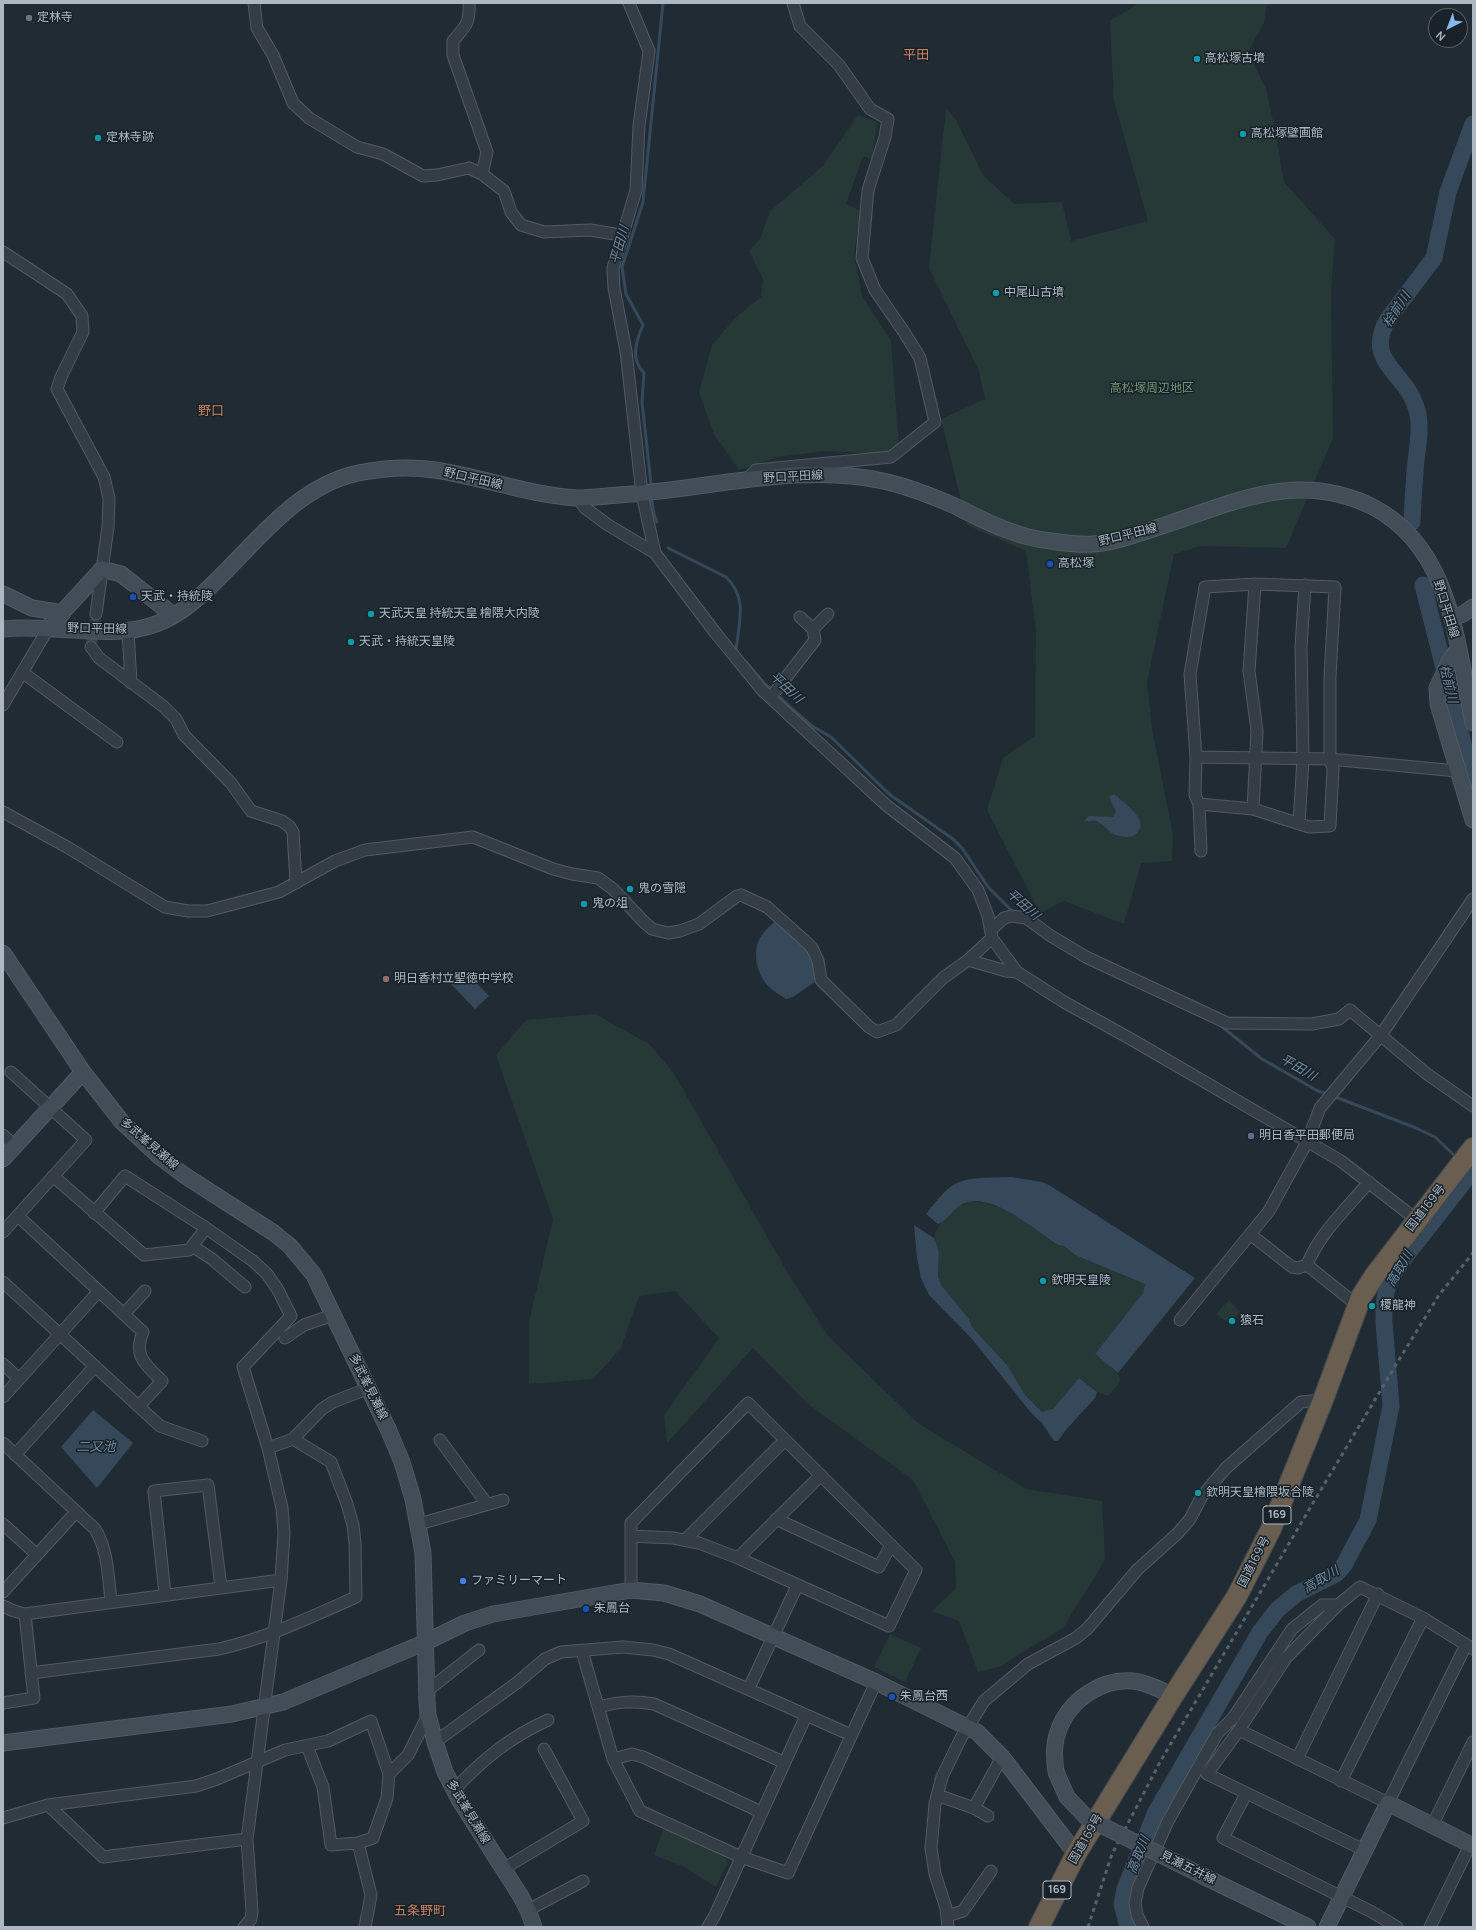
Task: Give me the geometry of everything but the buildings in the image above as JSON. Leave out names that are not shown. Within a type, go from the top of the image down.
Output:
[{"type":"highway","name":"国道169号","points":[[1038,1927],[1076,1854],[1240,1590],[1271,1529],[1323,1400],[1357,1305],[1375,1274],[1465,1158]]},
{"type":"main road","name":"野口平田線","points":[[3,629],[49,627],[128,631],[155,624],[194,603],[291,506],[316,489],[354,474],[394,468],[432,469],[522,491],[578,498],[642,494],[746,480],[820,474],[881,480],[922,493],[1015,534],[1046,541],[1094,544],[1128,537],[1267,492],[1292,489],[1317,490],[1336,494],[1372,507],[1408,532],[1424,552],[1440,582],[1452,618],[1454,655],[1473,723]]},
{"type":"main road","points":[[49,627],[102,569],[121,574],[173,615]]},
{"type":"main road","points":[[3,594],[32,608],[63,613]]},
{"type":"main road","points":[[1452,618],[1463,614],[1473,607]]},
{"type":"main road","points":[[1454,655],[1437,688],[1438,704],[1473,820]]},
{"type":"main road","name":"多武峯見瀬線","points":[[3,953],[83,1072],[122,1122],[160,1157],[184,1175],[274,1233],[290,1246],[314,1275],[369,1388],[402,1462],[419,1524],[424,1575],[428,1715],[445,1772],[454,1790],[528,1910],[534,1927]]},
{"type":"main road","points":[[3,1159],[83,1072]]},
{"type":"main road","points":[[3,1743],[232,1714],[265,1707],[426,1642],[465,1623],[483,1617],[632,1590],[664,1593],[688,1599],[876,1682],[967,1726],[988,1742],[1002,1757],[1076,1854]]},
{"type":"main road","name":"見瀬五井線","points":[[1173,1696],[1162,1690],[1138,1682],[1116,1682],[1094,1689],[1071,1709],[1058,1732],[1055,1746],[1056,1772],[1067,1797],[1087,1818],[1308,1927]]},
{"type":"main road","points":[[1327,1927],[1388,1803],[1471,1846]]},
{"type":"street","points":[[254,3],[256,28],[273,55],[293,103],[309,118],[357,147],[383,154],[422,176],[437,175],[469,168],[482,174],[504,191],[511,212],[521,225],[544,232],[590,230],[621,235]]},
{"type":"street","points":[[469,3],[470,17],[467,26],[453,41],[453,55],[487,152],[482,174]]},
{"type":"street","points":[[629,3],[649,51],[639,126],[636,190],[621,235],[613,268],[614,288],[626,351],[642,494],[655,553]]},
{"type":"street","points":[[746,480],[756,470],[891,457],[935,422],[920,358],[904,332],[874,290],[862,258],[868,190],[885,137],[888,119],[870,109],[839,65],[800,26],[793,3]]},
{"type":"street","points":[[3,252],[67,294],[82,316],[83,332],[57,389],[104,477],[109,501],[96,614]]},
{"type":"street","points":[[578,498],[585,508],[608,525],[655,553],[740,664],[762,690],[774,694],[886,805],[955,858],[978,890],[988,916],[992,934],[1017,972],[1070,1006],[1130,1038],[1341,1162],[1417,1220]]},
{"type":"street","points":[[1253,809],[1257,731],[1249,671],[1255,584]]},
{"type":"street","points":[[1200,804],[1253,809],[1309,827],[1330,826],[1333,769],[1330,759],[1330,676],[1334,587],[1255,584],[1205,587],[1190,674],[1196,757],[1195,795],[1200,804],[1201,851]]},
{"type":"street","points":[[1299,824],[1303,758],[1301,654],[1305,585]]},
{"type":"street","points":[[812,629],[828,614]]},
{"type":"street","points":[[774,694],[815,640],[812,629],[800,617]]},
{"type":"street","points":[[3,705],[49,627]]},
{"type":"street","points":[[128,631],[131,683]]},
{"type":"street","points":[[91,647],[99,658],[163,706],[176,720],[184,735],[231,783],[251,811],[282,821],[290,827],[293,832],[296,883]]},
{"type":"street","points":[[22,672],[117,742]]},
{"type":"street","points":[[1196,757],[1330,759],[1457,771]]},
{"type":"street","points":[[3,812],[67,847],[165,907],[188,911],[207,911],[279,892],[335,860],[365,850],[473,837],[553,869],[598,878],[613,889],[644,922],[652,928],[660,931],[680,931],[699,924],[737,896],[741,895],[767,907],[812,948],[818,961],[821,980],[869,1027],[877,1032],[896,1025],[943,978],[968,960],[992,934],[1004,918],[1011,916],[1026,918],[1051,936],[1086,957],[1227,1023],[1312,1024],[1339,1018],[1350,1010],[1427,1074],[1473,1106]]},
{"type":"street","points":[[1180,1320],[1269,1211],[1307,1142],[1320,1108],[1381,1035],[1473,900]]},
{"type":"street","points":[[968,960],[1006,971],[1017,972]]},
{"type":"street","points":[[3,1232],[86,1140],[11,1072]]},
{"type":"street","points":[[3,1135],[15,1146]]},
{"type":"street","points":[[53,1176],[144,1255],[189,1250],[206,1228]]},
{"type":"street","points":[[94,1212],[125,1176],[206,1228],[253,1261],[267,1274],[278,1290],[291,1316],[243,1367],[268,1448],[282,1508],[284,1554],[247,1839],[252,1911],[251,1919],[244,1927]]},
{"type":"street","points":[[1306,1266],[1311,1255],[1331,1226],[1368,1182]]},
{"type":"street","points":[[18,1216],[143,1332],[139,1343],[140,1354],[146,1365],[162,1381],[139,1406]]},
{"type":"street","points":[[1250,1234],[1292,1267],[1298,1268],[1306,1266]]},
{"type":"street","points":[[192,1246],[212,1259],[245,1287]]},
{"type":"street","points":[[1306,1266],[1357,1305]]},
{"type":"street","points":[[3,1282],[160,1426],[202,1441]]},
{"type":"street","points":[[124,1314],[145,1290]]},
{"type":"street","points":[[3,1398],[99,1291]]},
{"type":"street","points":[[285,1338],[304,1325],[333,1315]]},
{"type":"street","points":[[3,1364],[19,1379]]},
{"type":"street","points":[[15,1455],[95,1366]]},
{"type":"street","points":[[268,1448],[293,1439],[322,1409],[346,1396],[369,1388]]},
{"type":"street","points":[[991,1871],[963,1911],[948,1921],[935,1874],[931,1848],[935,1804],[942,1777],[967,1726],[984,1700],[1028,1664],[1076,1638],[1088,1628],[1137,1570],[1190,1519],[1202,1496],[1226,1468],[1301,1402],[1323,1400]]},
{"type":"street","points":[[631,1536],[686,1539],[738,1558],[797,1586],[889,1626],[916,1570],[748,1403],[631,1523],[631,1536],[632,1590]]},
{"type":"street","points":[[31,1673],[219,1649],[244,1643],[274,1633],[356,1597],[355,1543],[352,1525],[347,1504],[331,1462],[293,1439]]},
{"type":"street","points":[[440,1440],[487,1504]]},
{"type":"street","points":[[686,1539],[785,1440]]},
{"type":"street","points":[[3,1443],[95,1529],[102,1540],[105,1550],[111,1601]]},
{"type":"street","points":[[738,1558],[821,1475]]},
{"type":"street","points":[[165,1594],[154,1491],[208,1485],[221,1587]]},
{"type":"street","points":[[419,1524],[502,1500]]},
{"type":"street","points":[[3,1592],[36,1554],[76,1512]]},
{"type":"street","points":[[776,1519],[879,1567],[891,1545]]},
{"type":"street","points":[[3,1524],[36,1554]]},
{"type":"street","points":[[3,1606],[25,1614],[111,1601],[281,1580]]},
{"type":"street","points":[[749,1688],[797,1586]]},
{"type":"street","points":[[1239,1730],[1388,1803],[1469,1647],[1423,1618],[1378,1594],[1360,1587],[1338,1605],[1286,1658],[1239,1730],[1206,1774],[1364,1850]]},
{"type":"street","points":[[1298,1759],[1378,1594]]},
{"type":"street","points":[[1143,1927],[1137,1915],[1135,1903],[1138,1888],[1168,1821],[1217,1734],[1233,1718],[1292,1629],[1322,1605],[1338,1605]]},
{"type":"street","points":[[3,1703],[34,1698],[25,1614]]},
{"type":"street","points":[[1341,1781],[1423,1618]]},
{"type":"street","points":[[435,1742],[518,1682],[545,1659],[561,1652],[623,1647],[653,1650],[683,1659],[851,1736]]},
{"type":"street","points":[[427,1691],[479,1650]]},
{"type":"street","points":[[582,1651],[613,1759],[640,1811],[741,1857],[788,1873],[876,1682]]},
{"type":"street","points":[[598,1707],[622,1701],[639,1701],[654,1704],[783,1762]]},
{"type":"street","points":[[389,1774],[408,1755],[428,1715]]},
{"type":"street","points":[[708,1927],[783,1762],[806,1716]]},
{"type":"street","points":[[3,1818],[48,1806],[196,1786],[217,1779],[258,1760],[285,1750],[328,1741],[371,1720],[389,1774],[386,1798],[373,1838],[358,1843],[331,1845],[323,1787],[307,1746]]},
{"type":"street","points":[[454,1790],[477,1766],[508,1741],[548,1720]]},
{"type":"street","points":[[1432,1826],[1473,1742]]},
{"type":"street","points":[[503,1869],[582,1821],[544,1749]]},
{"type":"street","points":[[613,1759],[632,1754],[643,1757],[761,1812]]},
{"type":"street","points":[[974,1808],[1002,1757]]},
{"type":"street","points":[[1246,1794],[1223,1838],[1372,1912],[1396,1927]]},
{"type":"street","points":[[937,1795],[974,1808],[988,1816]]},
{"type":"street","points":[[48,1806],[103,1857],[247,1839]]},
{"type":"street","points":[[358,1843],[371,1895],[365,1927]]},
{"type":"street","points":[[1430,1927],[1471,1846]]},
{"type":"street","points":[[528,1910],[583,1881]]},
{"type":"green space","name":"高松塚周辺地区","points":[[1139,3],[1271,3],[1266,7],[1264,23],[1248,52],[1266,89],[1284,182],[1335,239],[1331,291],[1333,438],[1286,548],[1201,546],[1174,554],[1147,682],[1152,729],[1173,835],[1172,861],[1141,863],[1124,924],[1064,901],[1040,913],[987,810],[1003,758],[1035,736],[1036,631],[1026,551],[967,525],[941,419],[985,399],[979,371],[929,268],[946,108],[956,120],[983,175],[1014,204],[1062,202],[1071,241],[1148,221],[1114,101],[1110,21]]},
{"type":"green space","points":[[858,115],[877,122],[872,159],[863,156],[846,204],[861,211],[854,255],[862,296],[891,341],[899,446],[887,454],[824,451],[777,457],[739,470],[714,434],[699,392],[712,345],[735,318],[761,297],[763,279],[749,251],[760,239],[770,211],[823,166]]},
{"type":"green space","points":[[595,1014],[649,1044],[673,1072],[789,1275],[828,1336],[918,1423],[1026,1489],[1102,1501],[1105,1560],[1063,1628],[1002,1666],[978,1672],[959,1621],[932,1611],[956,1588],[955,1562],[913,1480],[809,1405],[753,1348],[667,1443],[664,1415],[719,1338],[675,1291],[639,1296],[621,1348],[593,1379],[529,1384],[529,1322],[553,1219],[496,1055],[526,1020]]},
{"type":"green space","points":[[968,1202],[986,1203],[1007,1210],[1058,1245],[1064,1246],[1075,1255],[1145,1284],[1143,1293],[1095,1354],[1115,1371],[1120,1378],[1119,1383],[1108,1396],[1097,1392],[1079,1378],[1053,1409],[1043,1412],[1025,1395],[1001,1358],[972,1327],[969,1319],[942,1286],[938,1277],[939,1252],[935,1239],[935,1233],[941,1222],[957,1206]]},
{"type":"green space","points":[[1229,1300],[1240,1312],[1230,1324],[1216,1314]]},
{"type":"green space","points":[[890,1634],[921,1648],[905,1682],[874,1667]]},
{"type":"green space","points":[[664,1828],[723,1855],[728,1862],[716,1887],[685,1867],[654,1855]]},
{"type":"water","points":[[1114,794],[1139,818],[1141,824],[1140,830],[1133,836],[1118,836],[1096,821],[1084,821],[1089,816],[1113,817],[1116,812],[1109,797]]},
{"type":"water","points":[[777,920],[809,951],[819,979],[793,997],[786,999],[772,990],[764,981],[761,976],[756,957],[756,950],[760,938]]},
{"type":"water","points":[[464,970],[489,996],[475,1009],[450,983]]},
{"type":"water","points":[[1011,1177],[1042,1182],[1049,1185],[1195,1278],[1118,1373],[1095,1354],[1143,1293],[1145,1284],[1075,1255],[1064,1246],[1058,1245],[1027,1223],[991,1204],[968,1202],[959,1206],[946,1219],[938,1224],[926,1214],[943,1194],[961,1181]]},
{"type":"water","points":[[914,1225],[935,1239],[939,1252],[938,1277],[942,1286],[969,1319],[972,1327],[1007,1365],[1025,1395],[1042,1412],[1053,1409],[1079,1378],[1097,1392],[1095,1398],[1065,1431],[1058,1441],[1054,1441],[1042,1423],[1032,1414],[972,1339],[929,1295],[921,1278],[917,1258]]},
{"type":"water","name":"二又池","points":[[93,1410],[133,1443],[97,1488],[61,1447]]},
{"type":"waterway","name":"平田川","points":[[651,484],[642,402],[644,373],[637,362],[636,356],[638,337],[643,325],[626,294],[622,267],[643,202],[663,3]]},
{"type":"waterway","name":"桧前川","points":[[1412,522],[1419,434],[1418,413],[1411,395],[1383,357],[1380,346],[1382,334],[1388,319],[1434,258],[1448,192],[1473,124]]},
{"type":"waterway","name":"平田川","points":[[652,501],[657,522]]},
{"type":"waterway","name":"平田川","points":[[668,548],[726,577],[733,585],[740,602],[737,651]]},
{"type":"waterway","name":"桧前川","points":[[1423,585],[1473,783]]},
{"type":"waterway","name":"平田川","points":[[746,662],[764,683],[812,726],[831,737],[889,794],[953,839],[962,848],[988,887],[1014,913]]},
{"type":"waterway","name":"平田川","points":[[1220,1025],[1262,1059],[1318,1091],[1328,1094]]},
{"type":"waterway","name":"平田川","points":[[1333,1096],[1416,1128],[1435,1137],[1457,1158]]},
{"type":"waterway","name":"平田川","points":[[1467,1168],[1471,1172]]},
{"type":"waterway","name":"高取川","points":[[1128,1927],[1122,1904],[1125,1889],[1156,1812],[1260,1632],[1277,1610],[1296,1594],[1336,1574],[1344,1565],[1368,1520],[1391,1406],[1384,1323],[1384,1305],[1387,1288],[1394,1273],[1405,1257],[1473,1170]]},
{"type":"tunnel","points":[[91,647],[96,614]]},
{"type":"railway","points":[[1088,1927],[1112,1854],[1160,1762],[1397,1363],[1439,1295],[1473,1253]]},
{"type":"place","name":"定林寺","points":[[29,18]]},
{"type":"place","name":"高松塚古墳","points":[[1197,59]]},
{"type":"place","name":"高松塚壁画館","points":[[1243,134]]},
{"type":"place","name":"定林寺跡","points":[[98,138]]},
{"type":"place","name":"中尾山古墳","points":[[996,293]]},
{"type":"place","name":"高松塚","points":[[1050,564]]},
{"type":"place","name":"天武・持統陵","points":[[133,597]]},
{"type":"place","name":"天武天皇 持統天皇 檜隈大内陵","points":[[371,614]]},
{"type":"place","name":"天武・持統天皇陵","points":[[351,642]]},
{"type":"place","name":"鬼の雪隠","points":[[630,889]]},
{"type":"place","name":"鬼の俎","points":[[584,904]]},
{"type":"place","name":"明日香村立聖徳中学校","points":[[386,979]]},
{"type":"place","name":"明日香平田郵便局","points":[[1251,1136]]},
{"type":"place","name":"欽明天皇陵","points":[[1043,1281]]},
{"type":"place","name":"榎龍神","points":[[1372,1306]]},
{"type":"place","name":"猿石","points":[[1232,1321]]},
{"type":"place","name":"欽明天皇檜隈坂合陵","points":[[1198,1493]]},
{"type":"place","name":"ファミリーマート","points":[[463,1581]]},
{"type":"place","name":"朱鳳台","points":[[586,1609]]},
{"type":"place","name":"朱鳳台西","points":[[892,1697]]},
{"type":"district","name":"平田","points":[[916,55]]},
{"type":"district","name":"野口","points":[[211,411]]},
{"type":"district","name":"五条野町","points":[[420,1911]]}]
